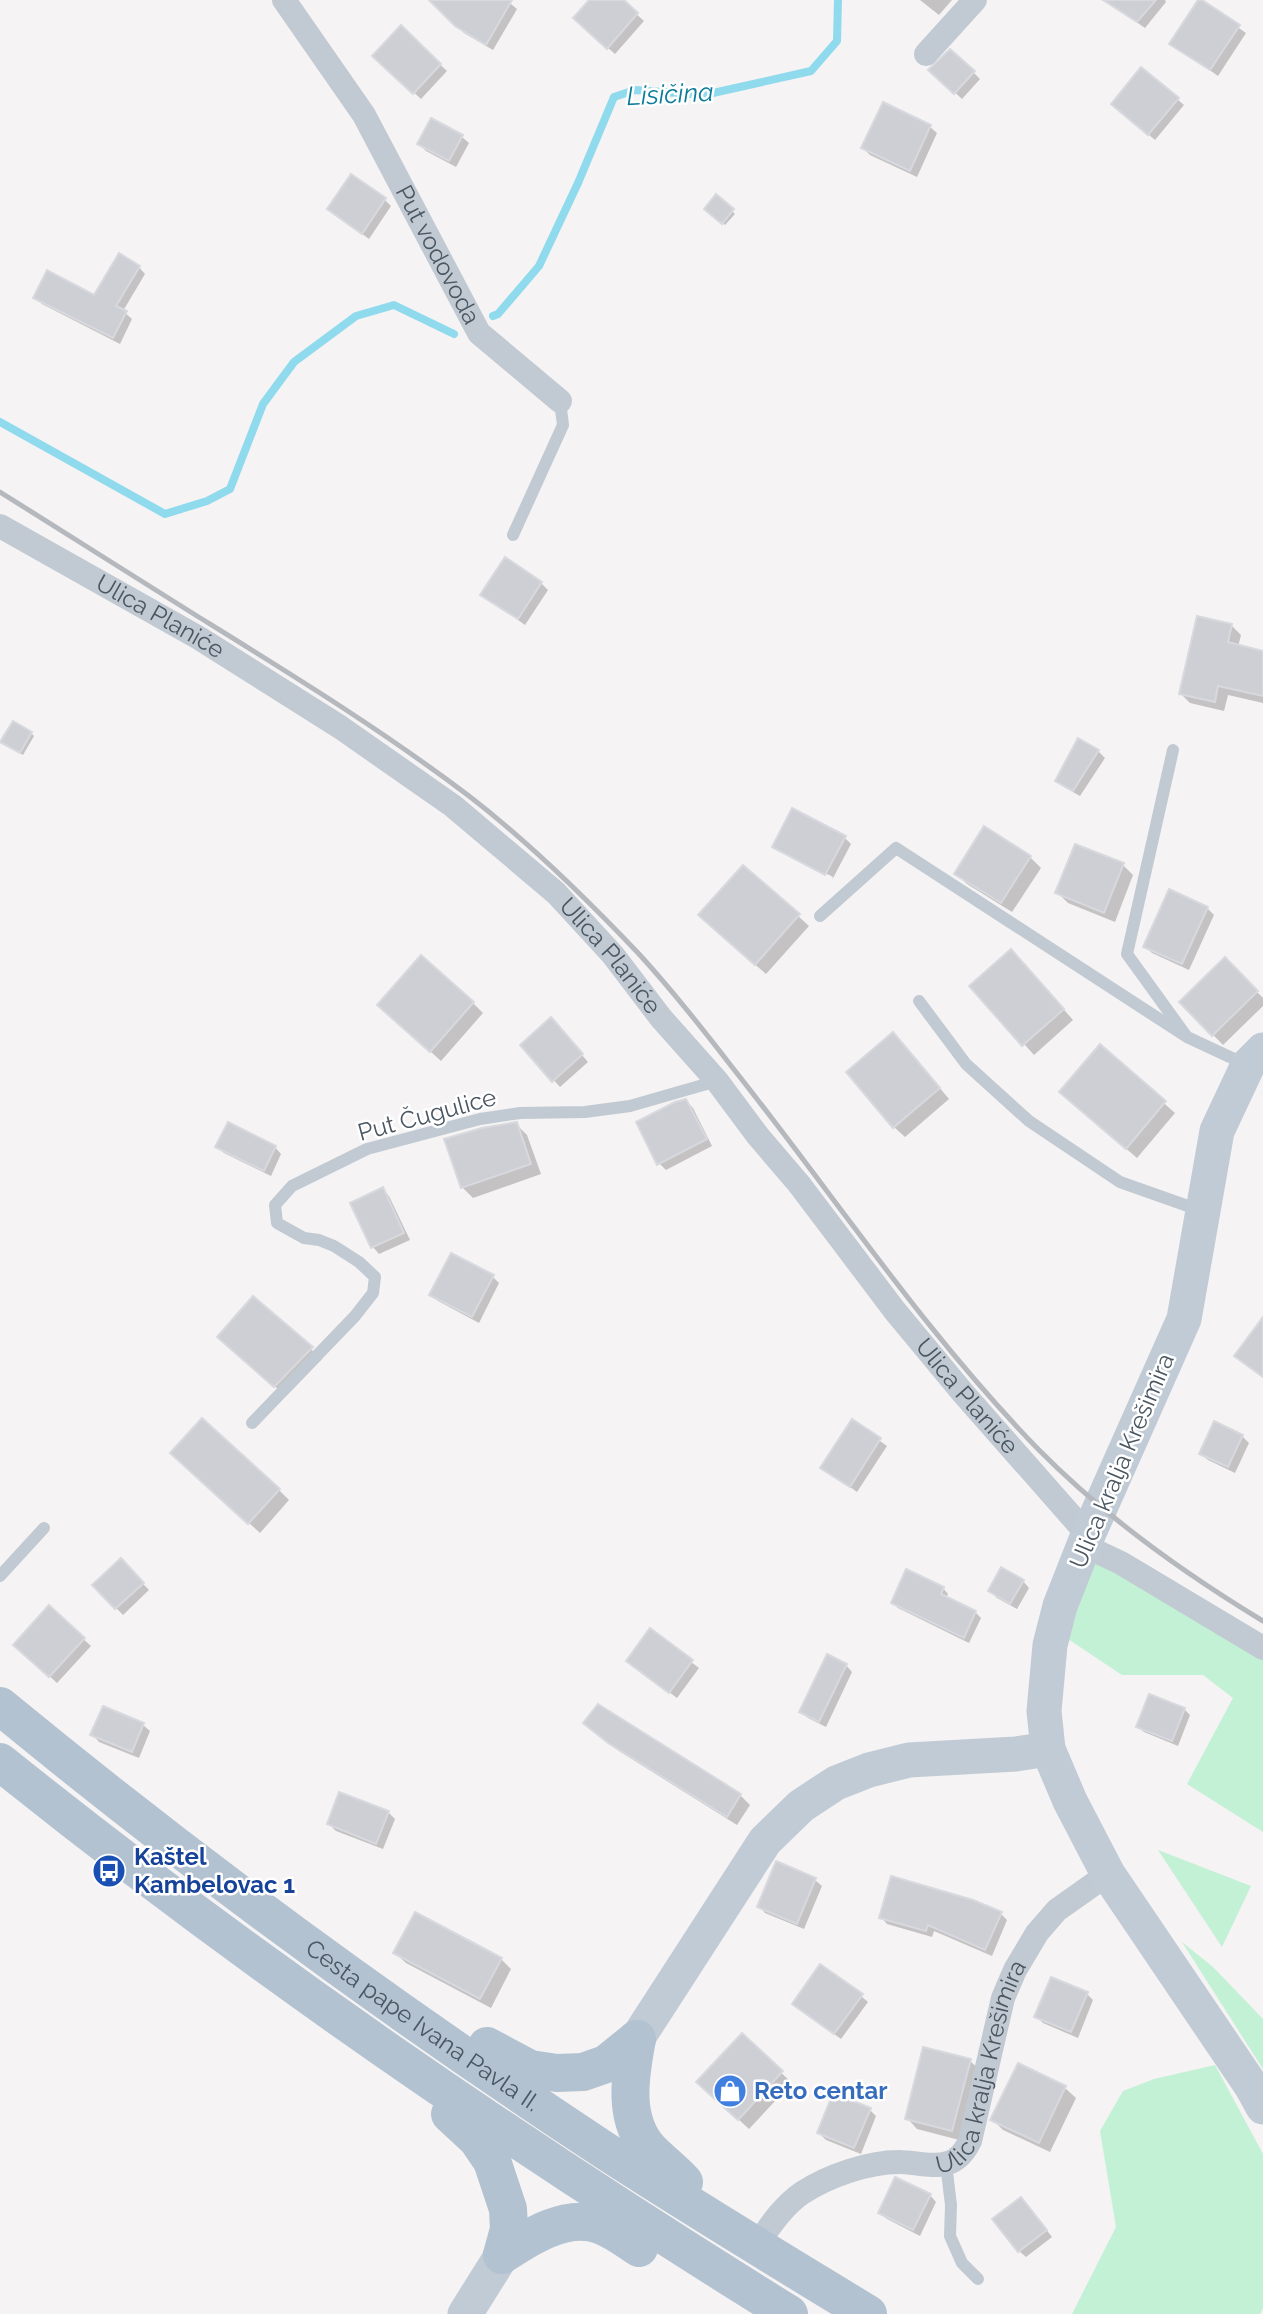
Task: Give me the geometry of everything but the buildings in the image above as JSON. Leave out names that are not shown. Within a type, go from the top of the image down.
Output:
[{"type":"main road","name":"Cesta pape Ivana Pavla II.","points":[[0,1706],[210,1872],[428,2031],[601,2148],[868,2314]]},
{"type":"main road","name":"Cesta pape Ivana Pavla II.","points":[[0,1762],[188,1908],[425,2078],[555,2166],[789,2314]]},
{"type":"main road","points":[[428,2031],[453,2033],[477,2040],[530,2069],[557,2074],[583,2072],[606,2064],[637,2039]]},
{"type":"main road","points":[[637,2039],[629,2077],[630,2101],[637,2129],[649,2150],[673,2169],[690,2189],[703,2213]]},
{"type":"main road","points":[[425,2078],[438,2100],[454,2119],[477,2139],[492,2161],[508,2209],[509,2229],[502,2255]]},
{"type":"main road","points":[[502,2255],[533,2235],[582,2221],[602,2225],[640,2248],[675,2260],[708,2264]]},
{"type":"street","name":"Put vodovoda","points":[[284,0],[363,115],[479,333],[560,401]]},
{"type":"street","points":[[926,54],[975,0]]},
{"type":"street","name":"Ulica Planiće","points":[[0,526],[199,638],[340,727],[453,806],[556,893],[613,955],[661,1018],[799,1184],[904,1322],[1086,1541]]},
{"type":"street","name":"Ulica kralja Krešimira","points":[[1258,1062],[1217,1131],[1184,1318],[1060,1606],[1050,1646],[1044,1711],[1048,1749],[1070,1801],[1108,1874],[1263,2107]]},
{"type":"street","points":[[1086,1541],[1263,1648]]},
{"type":"street","points":[[637,2039],[765,1841],[801,1806],[847,1779],[869,1770],[909,1760],[1016,1754],[1048,1749]]},
{"type":"street","name":"Ulica kralja Krešimira","points":[[756,2246],[779,2213],[802,2193],[830,2179],[863,2168],[896,2162],[946,2164],[965,2152],[970,2141],[1003,1998],[1015,1970],[1037,1933],[1057,1910],[1108,1874]]},
{"type":"street","points":[[465,2314],[502,2255]]},
{"type":"lane","name":"Put vodovoda","points":[[513,535],[563,425],[560,401]]},
{"type":"lane","points":[[1173,750],[1127,954],[1188,1037]]},
{"type":"lane","points":[[820,916],[896,848],[1188,1037],[1258,1062]]},
{"type":"lane","points":[[919,1001],[966,1064],[1029,1121],[1120,1182],[1203,1211]]},
{"type":"lane","name":"Put Čugulice","points":[[253,1423],[355,1316],[373,1293],[375,1277],[359,1262],[334,1246],[304,1238],[277,1223],[275,1205],[292,1186],[367,1149],[480,1119],[520,1113],[585,1112],[630,1106],[716,1081]]},
{"type":"lane","points":[[0,1576],[44,1528]]},
{"type":"lane","points":[[946,2164],[951,2205],[950,2236],[962,2263],[978,2279]]},
{"type":"green space","points":[[1097,1563],[1263,1657],[1263,1832],[1187,1784],[1233,1698],[1203,1675],[1122,1675],[1065,1637],[1092,1566]]},
{"type":"green space","points":[[1158,1850],[1251,1886],[1222,1947]]},
{"type":"green space","points":[[1182,1942],[1213,1967],[1263,2019],[1263,2069]]},
{"type":"green space","points":[[1215,2065],[1263,2154],[1263,2308],[1260,2314],[1072,2314],[1116,2227],[1100,2131],[1123,2091],[1154,2079]]},
{"type":"waterway","name":"Lisičina","points":[[493,316],[498,314],[539,266],[614,97],[635,90],[704,95],[811,71],[837,41],[838,0]]},
{"type":"waterway","points":[[0,422],[165,514],[207,501],[230,489],[263,404],[294,362],[356,316],[394,305],[454,334]]},
{"type":"railway","points":[[0,492],[369,725],[469,796],[536,852],[619,933],[675,995],[956,1358],[1038,1449],[1063,1474],[1145,1542],[1263,1621]]},
{"type":"place","name":"Kaštel Kambelovac 1","points":[[109,1871]]},
{"type":"place","name":"Reto centar","points":[[730,2091]]}]
